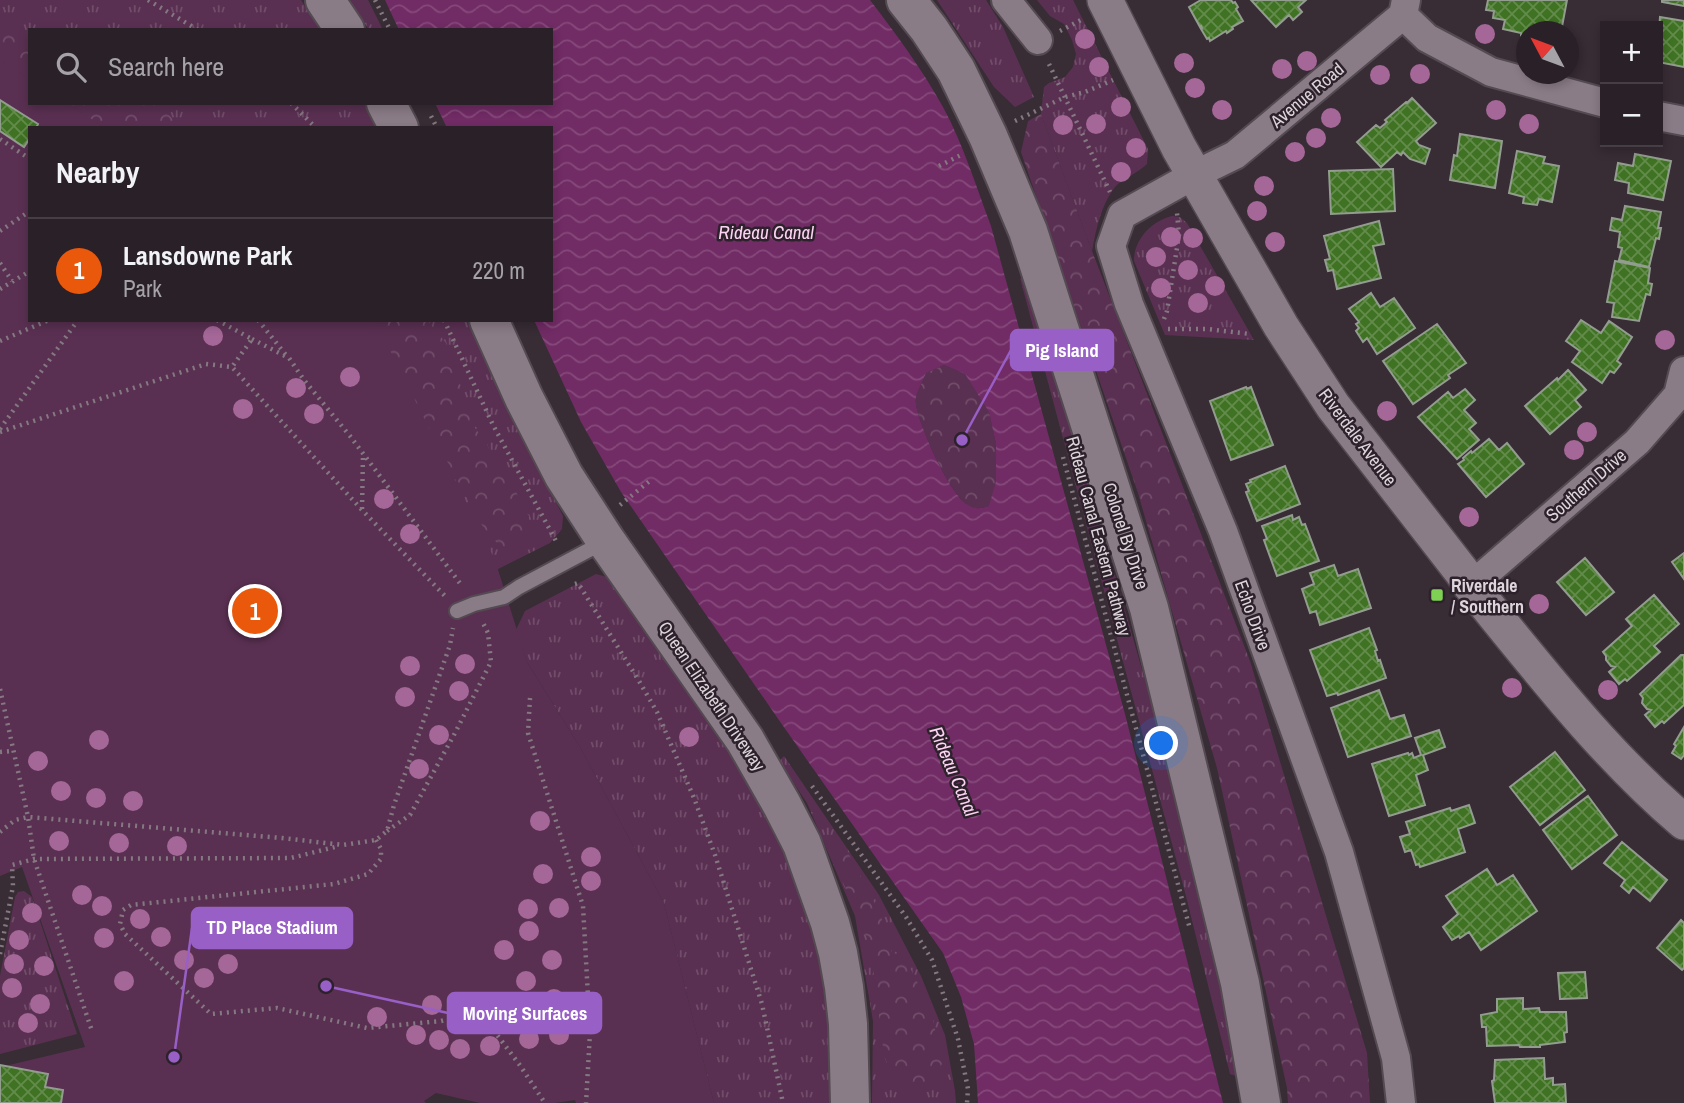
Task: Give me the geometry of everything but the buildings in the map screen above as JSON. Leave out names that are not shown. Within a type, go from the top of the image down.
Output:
[{"type":"main road","points":[[325,0],[344,28]]},
{"type":"main road","name":"Colonel By Drive","points":[[906,0],[956,70],[993,148],[1028,231],[1041,270],[1149,608],[1240,983],[1261,1103]]},
{"type":"main road","points":[[387,105],[398,126]]},
{"type":"main road","name":"Queen Elizabeth Driveway","points":[[490,322],[542,436],[564,476],[612,524],[745,740],[802,844],[838,953],[848,1024],[850,1103]]},
{"type":"street","points":[[1006,0],[1038,40]]},
{"type":"street","name":"Riverdale Avenue","points":[[1107,4],[1194,175],[1281,326],[1333,407],[1471,586],[1579,718],[1625,767],[1684,822]]},
{"type":"street","points":[[1404,7],[1427,38],[1491,72],[1600,102]]},
{"type":"street","name":"Avenue Road","points":[[1194,175],[1235,155],[1404,7]]},
{"type":"street","points":[[1663,117],[1684,121]]},
{"type":"street","points":[[1122,215],[1194,175]]},
{"type":"street","name":"Echo Drive","points":[[1122,215],[1111,246],[1129,303],[1151,332],[1339,852],[1396,1058],[1401,1103]]},
{"type":"street","name":"Southern Drive","points":[[1471,586],[1637,442],[1678,395],[1684,371]]},
{"type":"lane","points":[[457,611],[504,597],[612,524]]},
{"type":"path","points":[[148,0],[195,28]]},
{"type":"path","points":[[375,0],[389,28]]},
{"type":"path","points":[[1107,4],[1038,40],[1122,215]]},
{"type":"path","points":[[1016,121],[1065,97],[1098,86]]},
{"type":"path","points":[[293,105],[314,126]]},
{"type":"path","points":[[0,139],[28,158]]},
{"type":"path","points":[[939,166],[971,150]]},
{"type":"path","points":[[0,231],[28,212]]},
{"type":"path","points":[[1151,332],[1167,311],[1179,235],[1177,213]]},
{"type":"path","points":[[0,263],[12,281]]},
{"type":"path","points":[[0,289],[28,272]]},
{"type":"path","points":[[0,341],[44,322]]},
{"type":"path","points":[[0,431],[77,322]]},
{"type":"path","points":[[221,322],[289,358]]},
{"type":"path","points":[[0,954],[13,886],[12,865],[34,859],[291,858],[376,840],[410,815],[491,663],[488,633],[474,604],[363,454],[260,322]]},
{"type":"path","points":[[445,322],[493,425],[556,541]]},
{"type":"path","points":[[1151,332],[1207,330],[1255,335],[1281,326]]},
{"type":"path","points":[[232,368],[252,339]]},
{"type":"path","points":[[0,431],[206,364],[232,368],[457,611],[450,645],[387,831]]},
{"type":"path","name":"Rideau Canal Eastern Pathway","points":[[1060,446],[1194,942]]},
{"type":"path","points":[[362,510],[363,454]]},
{"type":"path","points":[[612,524],[652,479]]},
{"type":"path","points":[[568,587],[578,583],[592,604],[661,721],[680,764],[715,855],[762,1004],[783,1103]]},
{"type":"path","points":[[0,689],[29,817],[34,859],[92,1031]]},
{"type":"path","points":[[530,698],[528,733],[583,905],[590,1033],[586,1103]]},
{"type":"path","points":[[0,752],[13,751]]},
{"type":"path","points":[[0,832],[15,820],[29,817],[343,845]]},
{"type":"path","points":[[376,840],[381,849],[381,859],[368,874],[334,884],[131,905],[123,910],[120,924],[125,934],[211,1014],[277,1008],[367,1028],[441,1021],[479,1011],[545,1103]]},
{"type":"green space","points":[[0,0],[301,0],[319,28],[28,28],[28,105],[366,105],[376,126],[44,126],[0,88]]},
{"type":"green space","points":[[350,0],[368,0],[382,28],[368,28]]},
{"type":"green space","points":[[937,0],[986,0],[1003,27],[1034,97],[1015,107],[994,87]]},
{"type":"green space","points":[[1037,0],[1073,0],[1148,149],[1147,164],[1118,184],[1110,194],[1100,218],[1092,251],[1041,114],[1044,87],[1065,77],[1073,67],[1076,54],[1064,24],[1050,16]]},
{"type":"green space","points":[[0,15],[28,35],[28,77],[0,56]]},
{"type":"green space","points":[[0,60],[28,78],[28,105],[70,105],[101,126],[28,126],[28,322],[376,322],[495,560],[527,662],[580,747],[664,903],[714,1103],[576,1103],[575,1100],[555,1103],[480,1103],[436,1093],[424,1101],[426,1103],[0,1103],[5,1066],[85,1047],[22,867],[0,876]]},
{"type":"green space","points":[[68,105],[160,105],[179,126],[103,126]]},
{"type":"green space","points":[[1041,114],[1250,661],[1367,1053],[1370,1103],[1288,1103],[1287,1088],[1217,768],[1138,493],[1021,152],[1028,121]]},
{"type":"green space","points":[[1172,216],[1180,217],[1187,223],[1254,340],[1165,335],[1134,261],[1137,245],[1146,232],[1158,222]]},
{"type":"green space","points":[[1020,278],[1025,280],[1090,487],[1191,842],[1237,1065],[1236,1076],[1230,1074],[1186,896]]},
{"type":"green space","points":[[275,322],[468,322],[493,379],[563,516],[562,529],[550,543],[490,573]]},
{"type":"green space","points":[[371,322],[429,322],[446,343],[475,428],[487,444],[497,468],[514,488],[529,516],[527,534],[520,545],[509,550],[497,543],[483,527]]},
{"type":"green space","points":[[944,365],[965,374],[989,411],[996,444],[996,481],[990,506],[969,506],[953,489],[936,459],[918,414],[916,397],[926,373]]},
{"type":"green space","points":[[596,574],[607,577],[634,611],[722,734],[776,834],[801,895],[826,986],[831,1103],[714,1103],[664,903],[580,747],[527,662],[516,630],[525,611]]},
{"type":"green space","points":[[784,756],[879,895],[921,976],[945,1035],[956,1103],[872,1103],[873,1021],[855,916],[807,803],[779,761]]},
{"type":"green space","points":[[837,845],[845,847],[881,915],[886,941],[892,952],[905,958],[931,1009],[942,1064],[931,1081],[922,1088],[914,1089],[901,1083],[890,1069],[884,1055],[870,945],[838,871]]},
{"type":"green space","points":[[24,891],[32,897],[77,1034],[0,1054],[0,976],[15,897],[18,892]]},
{"type":"water","name":"Rideau Canal","points":[[385,0],[870,0],[918,65],[943,107],[963,150],[991,226],[1125,714],[1223,1103],[978,1103],[974,1044],[961,997],[943,953],[621,492],[581,422],[535,322],[553,322],[553,126],[446,126],[436,105],[553,105],[553,28],[398,28]],"holes":[[[944,365],[965,374],[989,412],[996,444],[996,481],[989,506],[974,508],[961,499],[944,474],[918,414],[917,393],[926,373]]]},
{"type":"place","name":"Pig Island","points":[[962,440]]},
{"type":"place","name":"Riverdale / Southern","points":[[1437,595]]},
{"type":"place","name":"Lansdowne Park","points":[[255,611]]},
{"type":"place","name":"Moving Surfaces","points":[[326,986]]},
{"type":"place","name":"TD Place Stadium","points":[[174,1057]]}]
